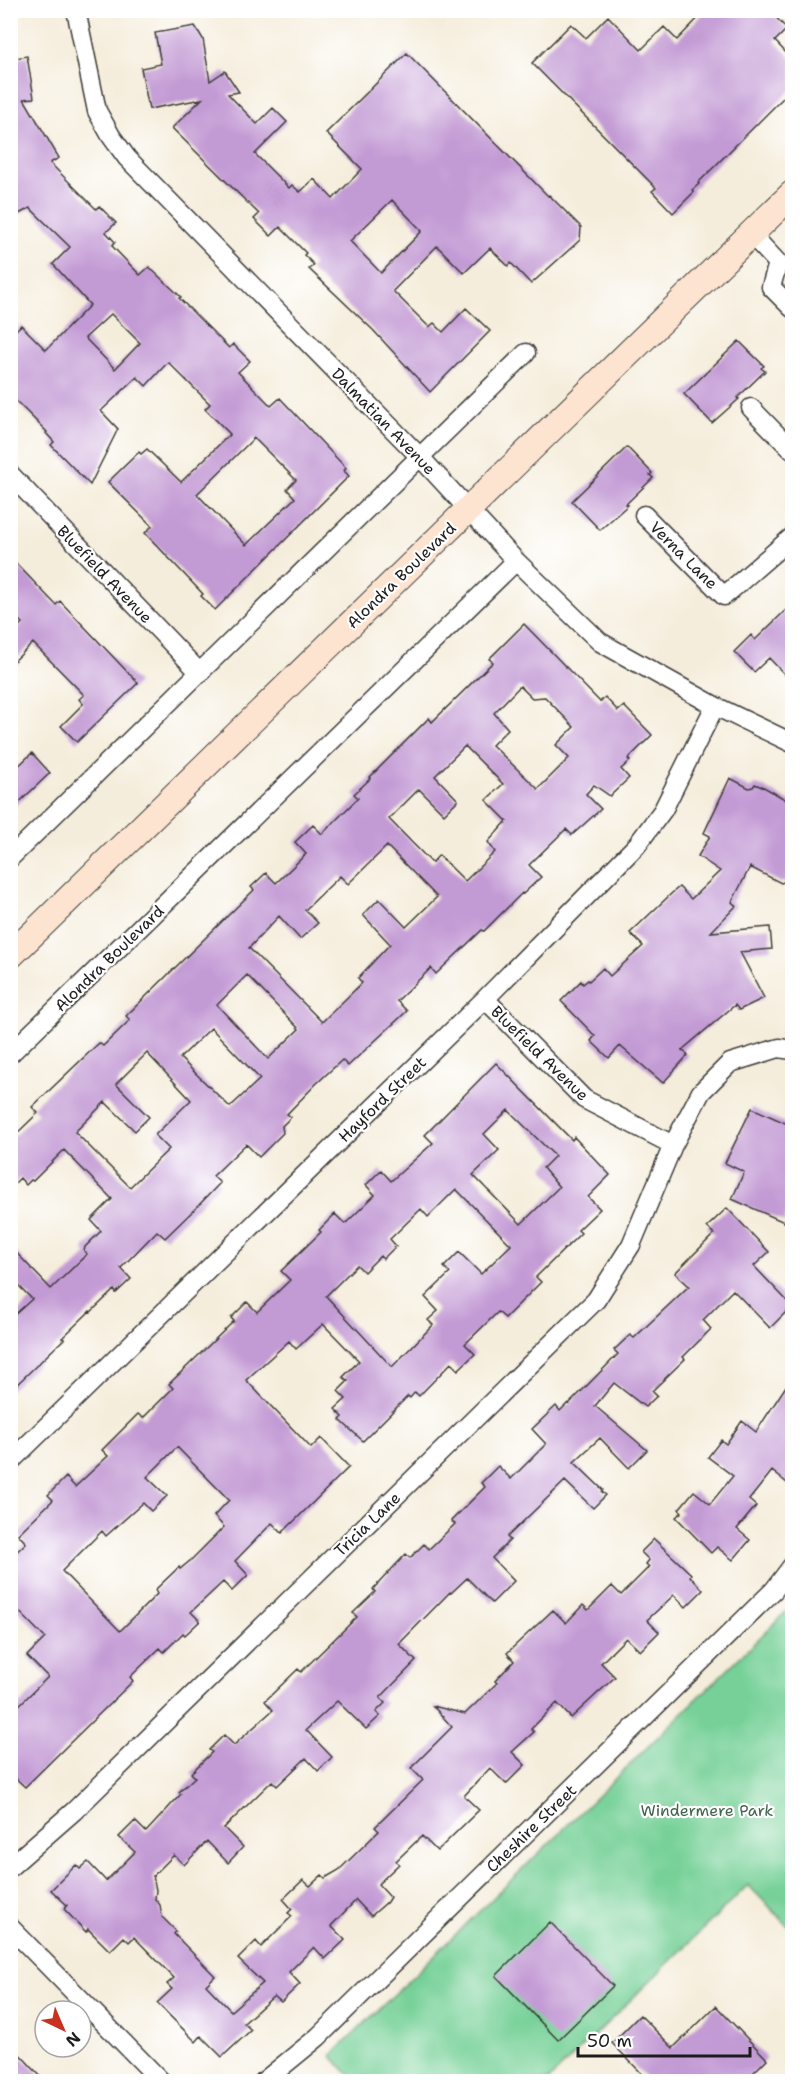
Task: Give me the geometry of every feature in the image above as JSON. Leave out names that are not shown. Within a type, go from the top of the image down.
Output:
[{"type":"main road","name":"Alondra Boulevard","points":[[10,956],[792,194]]},
{"type":"street","name":"Dalmatian Avenue","points":[[76,10],[98,111],[111,136],[127,158],[420,457],[516,561],[600,642],[715,706],[792,743]]},
{"type":"street","points":[[751,234],[785,261],[771,287],[792,308]]},
{"type":"street","points":[[10,858],[526,353]]},
{"type":"street","points":[[751,408],[792,450]]},
{"type":"street","name":"Bluefield Avenue","points":[[10,474],[200,673]]},
{"type":"street","name":"Verna Lane","points":[[644,515],[724,596],[792,537]]},
{"type":"street","name":"Alondra Boulevard","points":[[10,1054],[516,561]]},
{"type":"street","name":"Hayford Street","points":[[10,1462],[485,999],[638,845],[663,810],[715,706]]},
{"type":"street","name":"Bluefield Avenue","points":[[485,999],[584,1099],[673,1144]]},
{"type":"street","points":[[673,1144],[701,1092],[730,1063],[779,1048],[792,1050]]},
{"type":"street","name":"Tricia Lane","points":[[10,1867],[74,1811],[596,1300],[631,1245],[673,1144]]},
{"type":"street","name":"Cheshire Street","points":[[262,2082],[318,2037],[774,1590],[792,1566]]},
{"type":"street","points":[[10,1927],[162,2082]]},
{"type":"green space","name":"Windermere Park","points":[[792,1606],[792,1930],[748,1885],[548,2081],[356,2081],[331,2056]]},
{"type":"building","points":[[706,10],[769,10],[787,29],[775,41],[792,59],[792,89],[698,183],[692,190],[694,192],[673,213],[652,191],[656,188],[532,63],[571,24],[586,38],[608,16],[641,50],[664,27],[677,40]]},
{"type":"building","points":[[195,26],[203,39],[210,81],[225,71],[239,92],[228,94],[257,124],[273,108],[287,122],[255,154],[289,188],[292,185],[300,192],[314,179],[333,199],[362,169],[326,133],[407,53],[581,227],[580,240],[531,284],[511,263],[508,266],[490,248],[464,273],[437,246],[393,291],[429,327],[434,323],[443,332],[466,308],[490,331],[430,392],[373,330],[309,269],[314,265],[304,255],[306,253],[280,227],[271,236],[254,219],[259,214],[172,128],[202,99],[149,109],[141,68],[161,64],[155,33]],"holes":[[[392,200],[422,231],[381,273],[350,241]]]},
{"type":"building","points":[[27,56],[34,98],[24,99],[59,158],[50,163],[96,209],[99,206],[116,223],[106,232],[115,242],[112,246],[140,275],[149,267],[229,348],[233,344],[250,361],[238,372],[271,406],[280,398],[346,468],[344,471],[349,476],[215,610],[201,596],[203,594],[145,533],[152,526],[108,482],[139,452],[141,454],[147,449],[181,482],[230,434],[205,409],[210,404],[168,362],[146,386],[137,377],[101,411],[118,429],[90,485],[51,445],[54,442],[47,432],[10,395],[10,336],[21,325],[46,350],[90,305],[53,264],[70,247],[30,208],[10,219],[10,59]],"holes":[[[111,314],[140,343],[115,369],[85,338]],[[254,438],[296,480],[287,489],[295,498],[246,545],[197,494]]]},
{"type":"building","points":[[739,341],[764,366],[761,368],[765,371],[712,423],[684,394]]},
{"type":"building","points":[[627,447],[652,473],[650,475],[653,478],[600,530],[572,501]]},
{"type":"building","points":[[10,557],[56,605],[60,601],[138,683],[77,742],[61,726],[83,704],[79,699],[84,695],[33,643],[10,665],[10,635],[22,623],[10,611]]},
{"type":"building","points":[[792,604],[792,682],[769,658],[754,672],[734,652],[751,635],[755,640]]},
{"type":"building","points":[[524,624],[600,702],[605,697],[618,711],[624,706],[652,735],[621,769],[629,778],[610,796],[594,785],[586,794],[601,809],[572,835],[566,829],[529,865],[541,877],[436,974],[431,968],[397,1001],[407,1011],[348,1066],[342,1060],[316,1084],[287,1114],[291,1117],[282,1126],[283,1133],[259,1157],[246,1144],[213,1176],[220,1183],[199,1205],[165,1238],[157,1231],[121,1268],[131,1279],[116,1293],[114,1290],[90,1311],[10,1391],[10,1319],[32,1299],[10,1277],[10,1246],[51,1289],[87,1254],[84,1251],[85,1247],[101,1231],[91,1220],[112,1199],[64,1150],[33,1181],[31,1180],[26,1185],[20,1178],[10,1188],[10,1140],[38,1113],[32,1107],[99,1043],[103,1046],[130,1020],[126,1016],[254,890],[251,887],[266,873],[276,883],[306,854],[295,842],[313,825],[322,834],[358,798],[354,794],[369,778],[429,718],[432,722],[493,662],[489,659]],"holes":[[[520,686],[532,698],[545,697],[574,727],[556,745],[569,758],[538,789],[492,745],[508,729],[494,713]],[[465,746],[503,784],[486,800],[507,821],[488,842],[495,852],[465,881],[439,855],[432,863],[389,819],[419,789],[444,814],[458,800],[435,776]],[[387,846],[437,897],[406,927],[379,899],[363,915],[390,944],[358,978],[362,983],[322,1022],[249,948],[279,916],[300,939],[318,923],[305,910],[340,876],[348,884]],[[247,975],[299,1029],[268,1059],[217,1005]],[[211,1028],[260,1079],[230,1107],[180,1058]],[[147,1053],[191,1100],[155,1135],[169,1149],[130,1187],[75,1132],[105,1102],[135,1131],[149,1117],[116,1084]]]},
{"type":"building","points":[[32,753],[50,773],[10,811],[10,774]]},
{"type":"building","points":[[730,778],[749,788],[755,784],[762,786],[792,803],[792,879],[781,883],[750,867],[732,902],[736,906],[711,932],[770,927],[772,949],[740,952],[764,998],[739,1010],[735,1005],[682,1050],[688,1055],[663,1083],[620,1046],[609,1058],[591,1041],[595,1036],[561,1001],[581,981],[583,984],[589,981],[603,968],[610,976],[643,946],[630,933],[679,887],[691,899],[720,871],[698,856],[710,836],[704,833]]},
{"type":"building","points":[[496,1063],[572,1140],[574,1137],[610,1175],[588,1197],[600,1209],[578,1230],[581,1233],[536,1277],[541,1282],[505,1318],[498,1312],[465,1344],[475,1354],[458,1370],[451,1363],[419,1396],[415,1392],[410,1398],[408,1396],[363,1441],[340,1420],[343,1417],[335,1409],[346,1399],[338,1391],[348,1381],[343,1377],[359,1361],[323,1324],[296,1349],[289,1341],[246,1380],[311,1448],[321,1438],[349,1467],[282,1533],[272,1523],[235,1561],[248,1575],[232,1591],[223,1582],[191,1612],[200,1621],[185,1635],[183,1633],[164,1652],[160,1648],[130,1677],[133,1681],[25,1787],[10,1773],[10,1714],[48,1677],[27,1656],[45,1638],[10,1602],[10,1558],[26,1543],[18,1534],[53,1500],[48,1495],[66,1477],[75,1487],[108,1456],[102,1450],[138,1414],[143,1418],[173,1388],[169,1384],[234,1321],[231,1318],[247,1302],[257,1312],[290,1280],[281,1271],[321,1232],[319,1230],[335,1214],[345,1224],[375,1195],[366,1185],[381,1170],[391,1181],[433,1143],[425,1135]],"holes":[[[508,1110],[555,1156],[543,1168],[559,1187],[521,1224],[473,1175],[499,1150],[484,1134]],[[456,1189],[511,1245],[481,1274],[459,1252],[444,1267],[450,1273],[425,1297],[438,1311],[428,1320],[433,1325],[392,1367],[326,1296],[357,1265],[364,1272],[380,1256],[383,1259],[396,1246],[390,1239],[421,1209],[428,1217]],[[177,1447],[229,1500],[214,1516],[224,1527],[191,1560],[180,1569],[179,1567],[155,1590],[157,1594],[120,1631],[62,1571],[102,1531],[106,1536],[143,1503],[151,1511],[167,1496],[147,1477]]]},
{"type":"building","points":[[752,1108],[792,1126],[792,1201],[784,1222],[732,1199],[744,1172],[725,1163]]},
{"type":"building","points":[[727,1208],[769,1252],[754,1266],[792,1306],[770,1328],[733,1290],[703,1320],[711,1329],[683,1357],[685,1359],[652,1391],[657,1396],[645,1407],[614,1383],[595,1406],[647,1450],[629,1468],[600,1438],[574,1462],[606,1495],[593,1508],[565,1481],[507,1537],[510,1540],[492,1558],[514,1581],[492,1603],[467,1578],[399,1644],[416,1661],[380,1698],[385,1703],[376,1712],[380,1716],[366,1729],[337,1701],[306,1730],[332,1757],[318,1771],[306,1758],[277,1786],[272,1781],[224,1828],[243,1847],[228,1863],[207,1841],[184,1865],[174,1855],[153,1876],[155,1899],[160,1905],[162,1917],[176,1931],[174,1934],[215,1976],[206,1985],[231,2011],[263,1983],[238,1959],[256,1941],[261,1947],[292,1916],[288,1913],[292,1909],[283,1899],[303,1880],[310,1886],[322,1875],[325,1878],[339,1870],[379,1831],[375,1827],[423,1780],[411,1768],[452,1727],[433,1706],[465,1714],[497,1683],[495,1681],[514,1661],[507,1653],[553,1610],[566,1623],[583,1605],[588,1610],[612,1586],[621,1595],[649,1567],[646,1564],[649,1560],[641,1552],[654,1539],[691,1574],[690,1576],[703,1590],[686,1607],[674,1595],[647,1620],[659,1632],[640,1651],[626,1638],[601,1663],[615,1677],[571,1718],[557,1703],[531,1729],[534,1732],[512,1752],[525,1765],[506,1784],[490,1768],[464,1796],[479,1810],[437,1851],[422,1836],[396,1861],[399,1864],[378,1884],[390,1897],[387,1902],[371,1916],[356,1900],[331,1926],[345,1940],[325,1959],[314,1947],[289,1972],[300,1984],[281,2002],[274,1996],[244,2023],[251,2030],[222,2057],[201,2036],[196,2042],[157,2003],[172,1989],[167,1984],[174,1978],[134,1937],[129,1942],[124,1937],[110,1951],[88,1929],[86,1932],[64,1909],[67,1905],[51,1890],[76,1865],[80,1869],[88,1862],[106,1881],[135,1852],[119,1837],[135,1821],[146,1832],[181,1794],[179,1792],[195,1777],[191,1773],[212,1752],[209,1750],[224,1735],[234,1745],[273,1710],[265,1701],[298,1669],[301,1672],[357,1617],[353,1613],[375,1592],[373,1589],[406,1554],[410,1558],[424,1544],[429,1549],[455,1524],[451,1521],[485,1487],[481,1483],[498,1466],[511,1479],[546,1444],[532,1429],[556,1406],[560,1411],[569,1404],[618,1354],[614,1350],[630,1335],[634,1338],[689,1286],[675,1273],[714,1234],[707,1227]]},
{"type":"building","points":[[792,1377],[792,1487],[772,1471],[749,1500],[756,1506],[737,1529],[750,1540],[733,1560],[717,1547],[711,1553],[676,1517],[682,1512],[679,1509],[694,1491],[710,1504],[733,1476],[708,1457],[721,1440],[726,1444],[742,1421],[756,1432]]},
{"type":"building","points":[[550,1922],[613,1986],[558,2040],[496,1976]]},
{"type":"building","points":[[716,2006],[767,2059],[744,2082],[650,2082],[612,2043],[640,2015],[673,2048]]},
{"type":"building","points":[[10,2044],[46,2082],[10,2082]]}]
